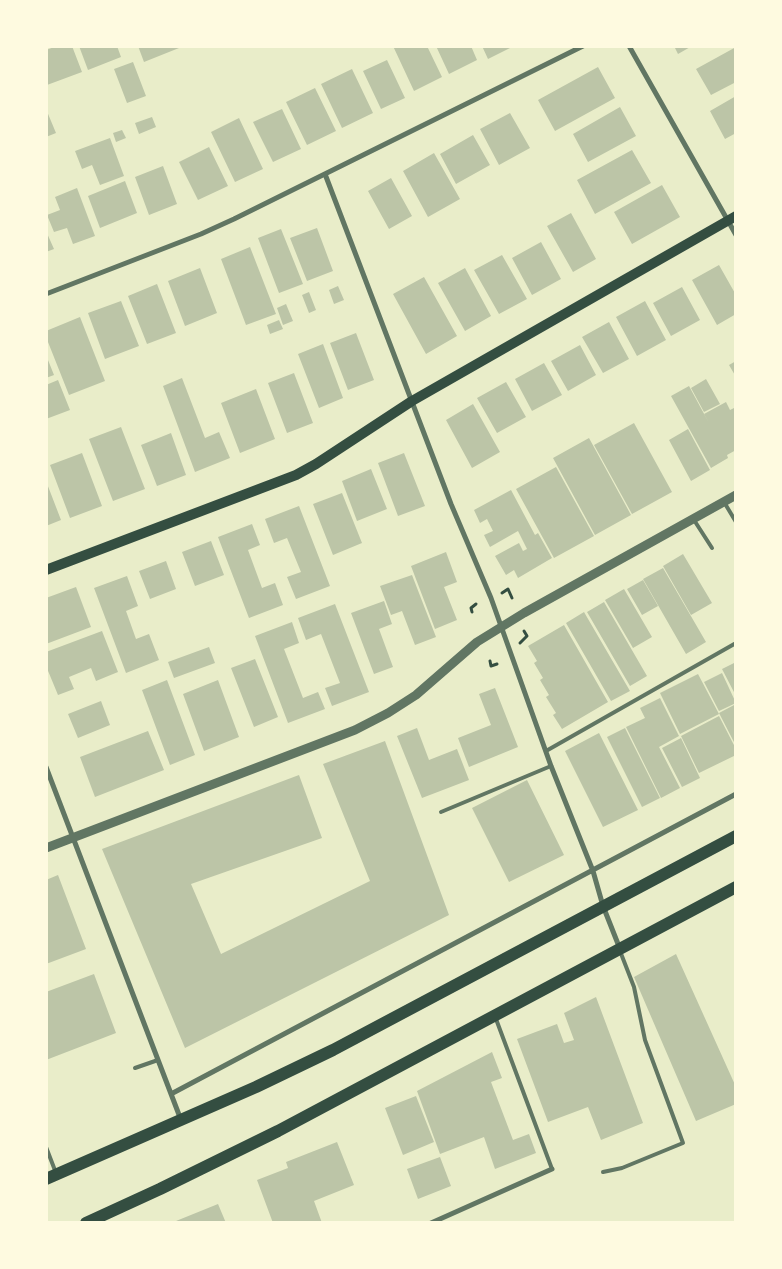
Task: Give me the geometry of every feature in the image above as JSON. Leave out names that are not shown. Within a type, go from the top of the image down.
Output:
[{"type":"main road","points":[[46,570],[296,475],[412,401],[732,218]]},
{"type":"main road","points":[[52,1177],[333,1050],[736,836]]},
{"type":"main road","points":[[86,1223],[218,1162],[736,887]]},
{"type":"street","points":[[46,294],[201,234],[583,46]]},
{"type":"street","points":[[629,46],[732,218],[736,234]]},
{"type":"street","points":[[326,174],[451,504],[491,598],[551,766],[593,871],[603,906],[620,950]]},
{"type":"street","points":[[46,848],[355,730],[388,713],[416,695],[477,642],[524,613],[736,494]]},
{"type":"street","points":[[46,768],[181,1120]]},
{"type":"street","points":[[171,1094],[736,794]]},
{"type":"street","points":[[431,1223],[552,1169]]},
{"type":"lane","points":[[723,502],[736,522]]},
{"type":"lane","points":[[693,519],[712,548]]},
{"type":"lane","points":[[546,751],[736,643]]},
{"type":"lane","points":[[441,812],[551,766]]},
{"type":"lane","points":[[603,1172],[622,1168],[683,1143],[645,1040],[634,988],[620,950]]},
{"type":"lane","points":[[494,1015],[552,1169]]},
{"type":"lane","points":[[135,1068],[158,1060]]},
{"type":"lane","points":[[46,1146],[52,1177]]},
{"type":"path","points":[[502,593],[508,589],[512,598]]},
{"type":"path","points":[[472,612],[471,608],[476,604]]},
{"type":"path","points":[[519,644],[527,636],[524,631]]},
{"type":"path","points":[[490,661],[491,666],[497,664]]},
{"type":"building","points":[[57,46],[72,46],[82,72],[47,85],[46,50]]},
{"type":"building","points":[[79,46],[117,46],[121,57],[88,70]]},
{"type":"building","points":[[138,46],[184,46],[144,62]]},
{"type":"building","points":[[393,46],[427,46],[442,77],[414,91]]},
{"type":"building","points":[[436,46],[471,46],[477,60],[449,74]]},
{"type":"building","points":[[482,46],[514,46],[488,59]]},
{"type":"building","points":[[674,46],[692,46],[678,54]]},
{"type":"building","points":[[736,47],[736,82],[711,95],[696,69]]},
{"type":"building","points":[[387,60],[405,98],[381,109],[363,71]]},
{"type":"building","points":[[133,62],[146,96],[127,103],[114,69]]},
{"type":"building","points":[[598,67],[615,98],[555,131],[538,100]]},
{"type":"building","points":[[352,69],[373,113],[342,128],[321,84]]},
{"type":"building","points":[[315,88],[336,131],[307,145],[286,102]]},
{"type":"building","points":[[736,96],[736,133],[725,139],[710,111]]},
{"type":"building","points":[[620,107],[636,136],[588,162],[573,134]]},
{"type":"building","points":[[46,109],[56,133],[46,137]]},
{"type":"building","points":[[282,109],[301,149],[273,162],[253,122]]},
{"type":"building","points":[[510,113],[530,148],[499,165],[480,129]]},
{"type":"building","points":[[152,117],[156,127],[139,134],[135,123]]},
{"type":"building","points":[[239,118],[263,169],[235,182],[211,132]]},
{"type":"building","points":[[122,130],[126,138],[116,142],[113,133]]},
{"type":"building","points":[[473,135],[490,165],[456,184],[440,154]]},
{"type":"building","points":[[110,138],[124,176],[100,185],[92,165],[82,169],[75,151]]},
{"type":"building","points":[[209,147],[228,186],[198,200],[179,162]]},
{"type":"building","points":[[632,150],[651,183],[595,214],[577,180]]},
{"type":"building","points":[[434,153],[460,199],[428,217],[403,171]]},
{"type":"building","points":[[163,166],[177,204],[149,215],[135,177]]},
{"type":"building","points":[[391,178],[412,216],[389,229],[368,191]]},
{"type":"building","points":[[125,181],[137,213],[100,228],[88,196]]},
{"type":"building","points":[[662,185],[680,217],[632,244],[614,212]]},
{"type":"building","points":[[77,188],[95,236],[73,244],[67,228],[54,232],[47,215],[60,210],[55,197]]},
{"type":"building","points":[[571,213],[596,259],[573,272],[547,226]]},
{"type":"building","points":[[317,228],[333,271],[307,281],[290,238]]},
{"type":"building","points":[[281,229],[303,284],[279,293],[258,238]]},
{"type":"building","points":[[46,231],[54,249],[46,252]]},
{"type":"building","points":[[541,242],[561,279],[532,295],[512,258]]},
{"type":"building","points":[[250,247],[276,314],[246,325],[221,259]]},
{"type":"building","points":[[502,255],[527,299],[499,314],[474,270]]},
{"type":"building","points":[[719,265],[736,295],[736,314],[717,325],[692,280]]},
{"type":"building","points":[[200,268],[217,313],[185,326],[168,281]]},
{"type":"building","points":[[465,268],[491,316],[465,331],[438,283]]},
{"type":"building","points":[[424,277],[457,336],[426,354],[393,294]]},
{"type":"building","points":[[157,284],[176,333],[147,344],[128,296]]},
{"type":"building","points":[[338,286],[344,300],[334,304],[329,290]]},
{"type":"building","points":[[682,287],[700,320],[671,336],[653,303]]},
{"type":"building","points":[[309,292],[316,310],[309,313],[302,295]]},
{"type":"building","points":[[121,301],[139,346],[105,359],[88,313]]},
{"type":"building","points":[[645,301],[666,340],[637,356],[616,317]]},
{"type":"building","points":[[286,304],[293,321],[283,325],[277,308]]},
{"type":"building","points":[[80,317],[105,381],[69,395],[46,337],[46,331]]},
{"type":"building","points":[[279,320],[283,329],[270,334],[267,325]]},
{"type":"building","points":[[609,322],[629,359],[603,373],[582,337]]},
{"type":"building","points":[[356,333],[374,380],[348,390],[330,343]]},
{"type":"building","points":[[323,344],[343,398],[319,408],[298,354]]},
{"type":"building","points":[[580,345],[596,375],[568,391],[551,361]]},
{"type":"building","points":[[46,355],[54,375],[46,378]]},
{"type":"building","points":[[736,361],[736,377],[729,365]]},
{"type":"building","points":[[544,363],[562,395],[532,411],[515,379]]},
{"type":"building","points":[[294,373],[313,423],[287,433],[268,383]]},
{"type":"building","points":[[182,378],[205,438],[219,432],[230,458],[195,472],[163,386]]},
{"type":"building","points":[[706,379],[720,404],[704,412],[691,388]]},
{"type":"building","points":[[58,380],[70,410],[46,419],[46,385]]},
{"type":"building","points":[[506,382],[526,417],[497,433],[477,398]]},
{"type":"building","points":[[689,386],[704,414],[726,402],[730,410],[736,407],[736,450],[727,455],[728,458],[711,468],[671,396]]},
{"type":"building","points":[[256,389],[275,439],[240,453],[221,403]]},
{"type":"building","points":[[473,404],[500,452],[472,468],[446,420]]},
{"type":"building","points":[[634,423],[672,492],[632,514],[594,445]]},
{"type":"building","points":[[121,427],[145,489],[113,501],[89,439]]},
{"type":"building","points":[[688,429],[710,470],[691,481],[669,440]]},
{"type":"building","points":[[171,433],[186,475],[157,486],[141,445]]},
{"type":"building","points":[[589,438],[631,515],[595,535],[553,458]]},
{"type":"building","points":[[82,453],[102,506],[70,518],[50,465]]},
{"type":"building","points":[[404,453],[425,506],[398,516],[378,463]]},
{"type":"building","points":[[556,467],[594,536],[554,558],[516,489]]},
{"type":"building","points":[[371,469],[387,509],[357,521],[342,481]]},
{"type":"building","points":[[46,481],[61,520],[46,526]]},
{"type":"building","points":[[511,490],[535,535],[538,533],[552,558],[518,578],[514,570],[506,575],[495,556],[519,543],[523,551],[527,549],[518,531],[490,547],[484,535],[493,531],[487,519],[480,523],[474,510]]},
{"type":"building","points":[[342,493],[362,543],[333,555],[313,504]]},
{"type":"building","points":[[299,506],[330,586],[296,599],[287,577],[301,572],[287,538],[274,543],[265,519]]},
{"type":"building","points":[[252,524],[260,545],[248,550],[262,588],[275,583],[283,605],[249,618],[218,537]]},
{"type":"building","points":[[211,541],[224,575],[195,586],[182,552]]},
{"type":"building","points":[[446,552],[457,582],[444,587],[457,620],[435,629],[411,566]]},
{"type":"building","points":[[683,554],[712,603],[691,615],[663,566]]},
{"type":"building","points":[[166,561],[176,589],[150,599],[139,571]]},
{"type":"building","points":[[663,568],[706,642],[686,654],[643,579]]},
{"type":"building","points":[[412,575],[436,637],[415,645],[402,611],[391,615],[380,586]]},
{"type":"building","points":[[127,576],[138,606],[126,611],[136,639],[149,634],[159,660],[126,673],[94,588]]},
{"type":"building","points":[[643,580],[658,606],[642,615],[627,589]]},
{"type":"building","points":[[76,587],[91,627],[46,644],[46,598]]},
{"type":"building","points":[[624,589],[652,637],[633,648],[605,600]]},
{"type":"building","points":[[384,601],[392,624],[379,629],[393,667],[374,674],[351,613]]},
{"type":"building","points":[[604,602],[647,676],[630,686],[587,612]]},
{"type":"building","points":[[335,604],[369,692],[332,706],[325,688],[340,683],[321,634],[306,640],[298,618]]},
{"type":"building","points":[[584,612],[630,691],[611,701],[566,623]]},
{"type":"building","points":[[292,622],[299,643],[284,649],[303,698],[318,692],[325,709],[288,723],[255,636]]},
{"type":"building","points":[[564,625],[608,702],[562,729],[553,715],[556,713],[546,697],[549,695],[540,680],[543,678],[534,663],[537,661],[528,646]]},
{"type":"building","points":[[102,631],[118,672],[96,681],[91,668],[69,677],[74,689],[58,695],[46,666],[46,652]]},
{"type":"building","points":[[209,647],[215,663],[174,678],[168,662]]},
{"type":"building","points":[[255,659],[278,717],[254,727],[231,668]]},
{"type":"building","points":[[736,662],[736,696],[722,669]]},
{"type":"building","points":[[722,673],[736,703],[719,711],[704,682]]},
{"type":"building","points":[[698,674],[719,714],[680,734],[660,693]]},
{"type":"building","points":[[167,680],[195,755],[170,765],[142,690]]},
{"type":"building","points":[[218,680],[239,737],[204,751],[183,694]]},
{"type":"building","points":[[495,688],[518,747],[469,767],[458,738],[491,725],[479,694]]},
{"type":"building","points":[[660,698],[679,736],[659,747],[680,788],[661,798],[626,727],[645,718],[640,708]]},
{"type":"building","points":[[101,701],[110,725],[78,738],[68,714]]},
{"type":"building","points":[[736,704],[736,746],[719,713]]},
{"type":"building","points":[[719,716],[736,749],[736,755],[699,773],[681,736]]},
{"type":"building","points":[[417,728],[429,760],[457,749],[469,780],[422,798],[397,736]]},
{"type":"building","points":[[625,728],[660,798],[642,807],[607,737]]},
{"type":"building","points":[[148,731],[164,770],[95,797],[80,757]]},
{"type":"building","points":[[599,733],[638,810],[603,827],[565,751]]},
{"type":"building","points":[[681,738],[700,778],[682,787],[662,748]]},
{"type":"building","points":[[385,741],[449,915],[185,1048],[102,849],[299,775],[322,838],[191,884],[221,954],[370,881],[323,764]]},
{"type":"building","points":[[527,780],[564,855],[509,882],[472,808]]},
{"type":"building","points":[[58,875],[86,949],[46,964],[46,880]]},
{"type":"building","points":[[676,954],[736,1087],[736,1104],[696,1121],[634,977]]},
{"type":"building","points":[[94,974],[116,1033],[46,1060],[46,992]]},
{"type":"building","points":[[596,997],[643,1123],[601,1140],[588,1107],[548,1122],[517,1039],[557,1024],[564,1043],[574,1040],[564,1013]]},
{"type":"building","points":[[492,1052],[502,1078],[491,1082],[513,1140],[529,1134],[536,1153],[495,1169],[484,1137],[440,1154],[417,1091]]},
{"type":"building","points":[[416,1096],[434,1142],[403,1155],[385,1108]]},
{"type":"building","points":[[337,1142],[354,1185],[314,1201],[322,1223],[273,1223],[257,1180],[288,1168],[286,1162]]},
{"type":"building","points":[[440,1157],[451,1186],[418,1199],[407,1169]]},
{"type":"building","points":[[218,1204],[226,1223],[177,1223],[176,1221]]}]
